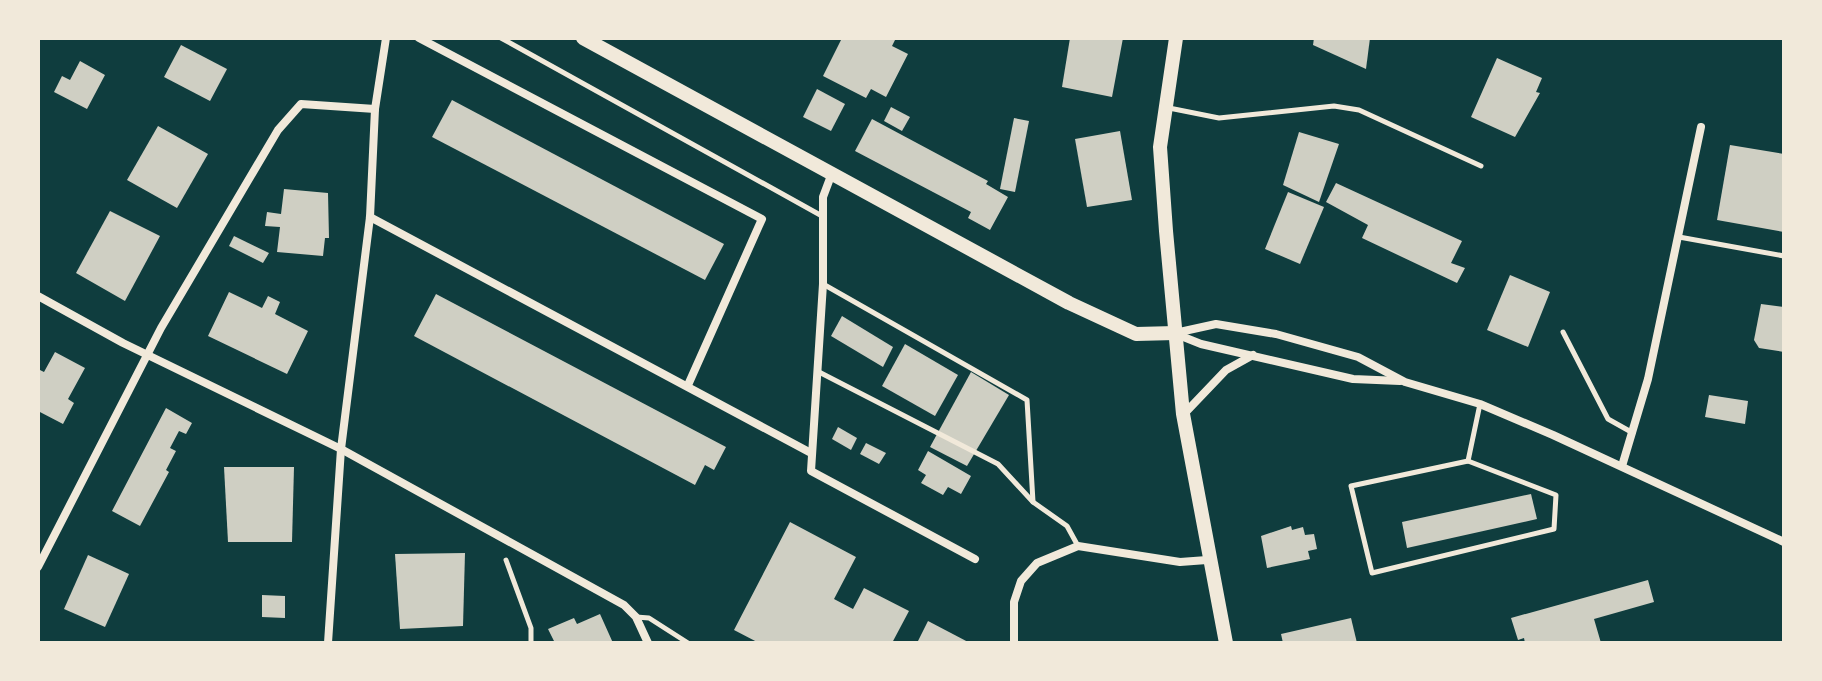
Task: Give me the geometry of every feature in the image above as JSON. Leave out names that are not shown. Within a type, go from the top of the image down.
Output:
[{"type":"street","points":[[328,643],[341,449],[370,217],[375,109],[386,38]]},
{"type":"street","points":[[419,38],[762,219],[688,385]]},
{"type":"street","points":[[583,38],[1069,303],[1136,334],[1175,333],[1216,324],[1276,334],[1358,357],[1405,382],[1480,404],[1784,542]]},
{"type":"street","points":[[1176,38],[1160,147],[1175,333],[1183,414],[1207,560],[1226,643]]},
{"type":"street","points":[[38,567],[148,355],[235,198],[278,130],[301,104],[375,109]]},
{"type":"street","points":[[1622,466],[1634,433],[1701,127]]},
{"type":"street","points":[[832,173],[823,197],[823,284],[811,471],[975,559]]},
{"type":"street","points":[[370,217],[811,453]]},
{"type":"street","points":[[38,296],[148,355],[341,449],[624,605],[636,617],[648,643]]},
{"type":"street","points":[[1175,333],[1201,344],[1353,379],[1405,382]]},
{"type":"street","points":[[1183,414],[1226,370],[1253,355]]},
{"type":"street","points":[[1014,643],[1014,602],[1021,581],[1037,563],[1078,546],[1180,562],[1207,560]]},
{"type":"lane","points":[[501,38],[823,216]]},
{"type":"lane","points":[[1164,107],[1219,118],[1334,106],[1359,110],[1481,166]]},
{"type":"lane","points":[[1678,236],[1784,256]]},
{"type":"lane","points":[[823,284],[1027,400],[1033,502]]},
{"type":"lane","points":[[1563,332],[1608,419],[1634,433]]},
{"type":"lane","points":[[816,371],[998,464],[1033,502],[1067,526],[1078,546]]},
{"type":"lane","points":[[1468,461],[1480,404]]},
{"type":"lane","points":[[1468,461],[1556,495],[1554,529],[1372,573],[1351,486],[1468,461]]},
{"type":"lane","points":[[636,617],[649,618],[688,643]]},
{"type":"path","points":[[497,536],[531,628],[531,643]]},
{"type":"building","points":[[842,38],[896,38],[892,46],[908,54],[886,97],[871,89],[866,98],[823,76]]},
{"type":"building","points":[[1070,38],[1123,38],[1112,97],[1062,87]]},
{"type":"building","points":[[1314,38],[1370,38],[1366,69],[1313,45]]},
{"type":"building","points":[[181,45],[227,69],[210,101],[164,77]]},
{"type":"building","points":[[1497,58],[1542,78],[1536,92],[1540,93],[1515,137],[1471,117]]},
{"type":"building","points":[[80,61],[105,75],[87,109],[54,92],[62,76],[70,80]]},
{"type":"building","points":[[817,89],[845,104],[831,131],[803,117]]},
{"type":"building","points":[[452,100],[724,244],[705,280],[432,137]]},
{"type":"building","points":[[891,107],[910,117],[902,131],[884,121]]},
{"type":"building","points":[[1014,118],[1029,121],[1015,192],[1000,189]]},
{"type":"building","points":[[872,119],[988,181],[986,184],[1008,197],[990,230],[968,218],[971,212],[855,151]]},
{"type":"building","points":[[158,126],[208,154],[177,208],[127,180]]},
{"type":"building","points":[[1120,131],[1132,200],[1087,207],[1075,139]]},
{"type":"building","points":[[1299,132],[1339,144],[1319,202],[1283,185]]},
{"type":"building","points":[[1730,145],[1784,154],[1784,232],[1717,220]]},
{"type":"building","points":[[1336,183],[1462,241],[1451,263],[1465,268],[1457,283],[1362,238],[1368,225],[1326,202]]},
{"type":"building","points":[[284,189],[328,193],[329,238],[325,238],[323,256],[277,252],[280,227],[265,226],[267,212],[281,214]]},
{"type":"building","points":[[1288,192],[1324,207],[1300,264],[1265,249]]},
{"type":"building","points":[[110,211],[160,236],[125,301],[76,273]]},
{"type":"building","points":[[234,236],[269,253],[263,263],[229,246]]},
{"type":"building","points":[[1510,275],[1550,292],[1528,347],[1487,330]]},
{"type":"building","points":[[229,292],[262,308],[268,296],[280,302],[275,314],[308,331],[287,374],[208,336]]},
{"type":"building","points":[[436,294],[726,447],[714,470],[705,465],[695,485],[414,336]]},
{"type":"building","points":[[1761,304],[1784,307],[1784,352],[1759,348],[1754,340]]},
{"type":"building","points":[[842,316],[893,347],[883,367],[831,336]]},
{"type":"building","points":[[905,344],[958,375],[935,416],[882,386]]},
{"type":"building","points":[[55,352],[85,368],[68,399],[74,403],[63,424],[38,411],[38,369],[44,372]]},
{"type":"building","points":[[971,372],[1009,395],[967,466],[930,447]]},
{"type":"building","points":[[1709,395],[1748,401],[1745,424],[1705,417]]},
{"type":"building","points":[[166,408],[192,423],[186,434],[179,431],[170,448],[176,451],[166,470],[169,472],[140,526],[112,511]]},
{"type":"building","points":[[838,427],[857,438],[851,450],[832,439]]},
{"type":"building","points":[[866,443],[886,453],[879,464],[860,454]]},
{"type":"building","points":[[928,451],[971,476],[961,494],[948,487],[943,495],[921,483],[926,475],[918,470]]},
{"type":"building","points":[[224,467],[294,467],[292,542],[228,542]]},
{"type":"building","points":[[1531,494],[1537,519],[1407,548],[1402,522]]},
{"type":"building","points":[[790,522],[856,557],[834,599],[853,609],[864,588],[909,611],[892,643],[759,643],[734,630]]},
{"type":"building","points":[[1291,526],[1292,530],[1303,527],[1305,535],[1314,534],[1317,549],[1308,551],[1310,559],[1267,568],[1261,536]]},
{"type":"building","points":[[465,553],[463,626],[400,629],[395,554]]},
{"type":"building","points":[[88,555],[129,574],[105,627],[64,609]]},
{"type":"building","points":[[1648,580],[1654,602],[1594,619],[1601,643],[1525,643],[1524,638],[1518,640],[1511,618]]},
{"type":"building","points":[[262,595],[285,596],[285,618],[262,617]]},
{"type":"building","points":[[600,614],[613,643],[555,643],[548,629],[574,618],[577,624]]},
{"type":"building","points":[[1351,618],[1357,643],[1283,643],[1281,634]]},
{"type":"building","points":[[928,621],[970,643],[917,643]]}]
